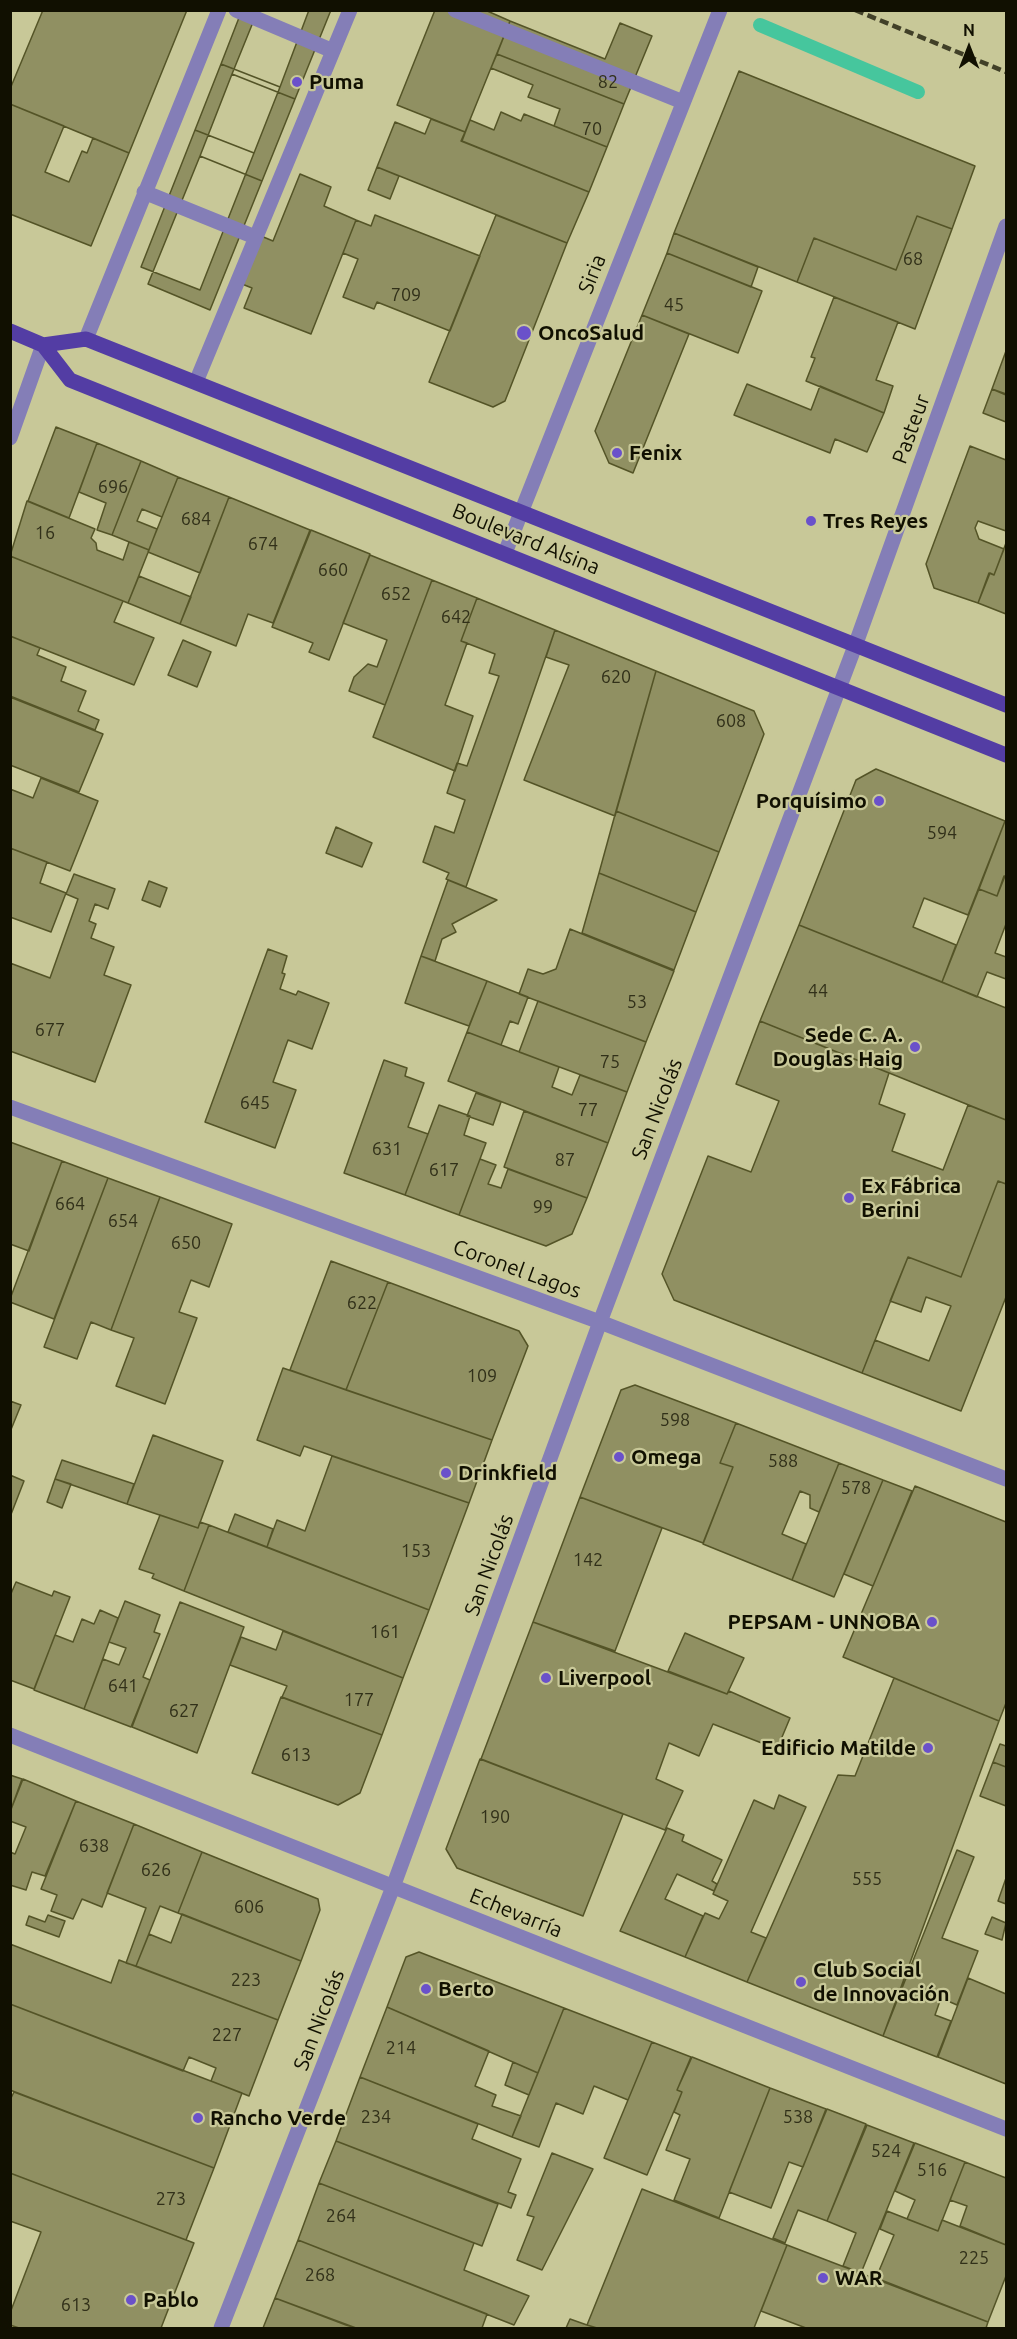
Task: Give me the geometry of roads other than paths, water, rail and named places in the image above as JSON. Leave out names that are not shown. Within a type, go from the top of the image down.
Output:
[{"type":"main road","name":"Boulevard Alsina","points":[[10,331],[43,345],[70,380],[1006,755]]},
{"type":"main road","name":"Boulevard Alsina","points":[[43,345],[87,339],[1006,705]]},
{"type":"street","points":[[87,339],[144,192],[219,10]]},
{"type":"street","points":[[236,10],[333,51]]},
{"type":"street","points":[[196,382],[350,10]]},
{"type":"street","points":[[455,10],[683,102]]},
{"type":"street","name":"Siria","points":[[505,553],[720,10]]},
{"type":"street","points":[[144,192],[255,237]]},
{"type":"street","name":"Pasteur","points":[[855,646],[1006,226]]},
{"type":"street","points":[[10,438],[43,345]]},
{"type":"street","name":"San Nicolás","points":[[221,2328],[393,1887],[600,1322],[837,687],[855,646]]},
{"type":"street","name":"Coronel Lagos","points":[[10,1107],[600,1322],[1006,1479]]},
{"type":"street","name":"Echevarría","points":[[10,1735],[1006,2129]]},
{"type":"waterway","points":[[760,25],[918,92]]},
{"type":"railway","points":[[855,10],[1006,72]]},
{"type":"place","name":"Puma","points":[[297,82]]},
{"type":"place","name":"OncoSalud","points":[[524,333]]},
{"type":"place","name":"Fenix","points":[[617,453]]},
{"type":"place","name":"Tres Reyes","points":[[811,521]]},
{"type":"place","name":"Porquísimo","points":[[879,801]]},
{"type":"place","name":"Sede C. A. Douglas Haig","points":[[915,1047]]},
{"type":"place","name":"Ex Fábrica Berini","points":[[849,1198]]},
{"type":"place","name":"Omega","points":[[619,1457]]},
{"type":"place","name":"Drinkfield","points":[[446,1473]]},
{"type":"place","name":"PEPSAM - UNNOBA","points":[[932,1622]]},
{"type":"place","name":"Liverpool","points":[[546,1678]]},
{"type":"place","name":"Edificio Matilde","points":[[928,1748]]},
{"type":"place","name":"Club Social de Innovación","points":[[801,1982]]},
{"type":"place","name":"Berto","points":[[426,1989]]},
{"type":"place","name":"Rancho Verde","points":[[198,2118]]},
{"type":"place","name":"WAR","points":[[823,2278]]},
{"type":"place","name":"Pablo","points":[[131,2300]]}]
